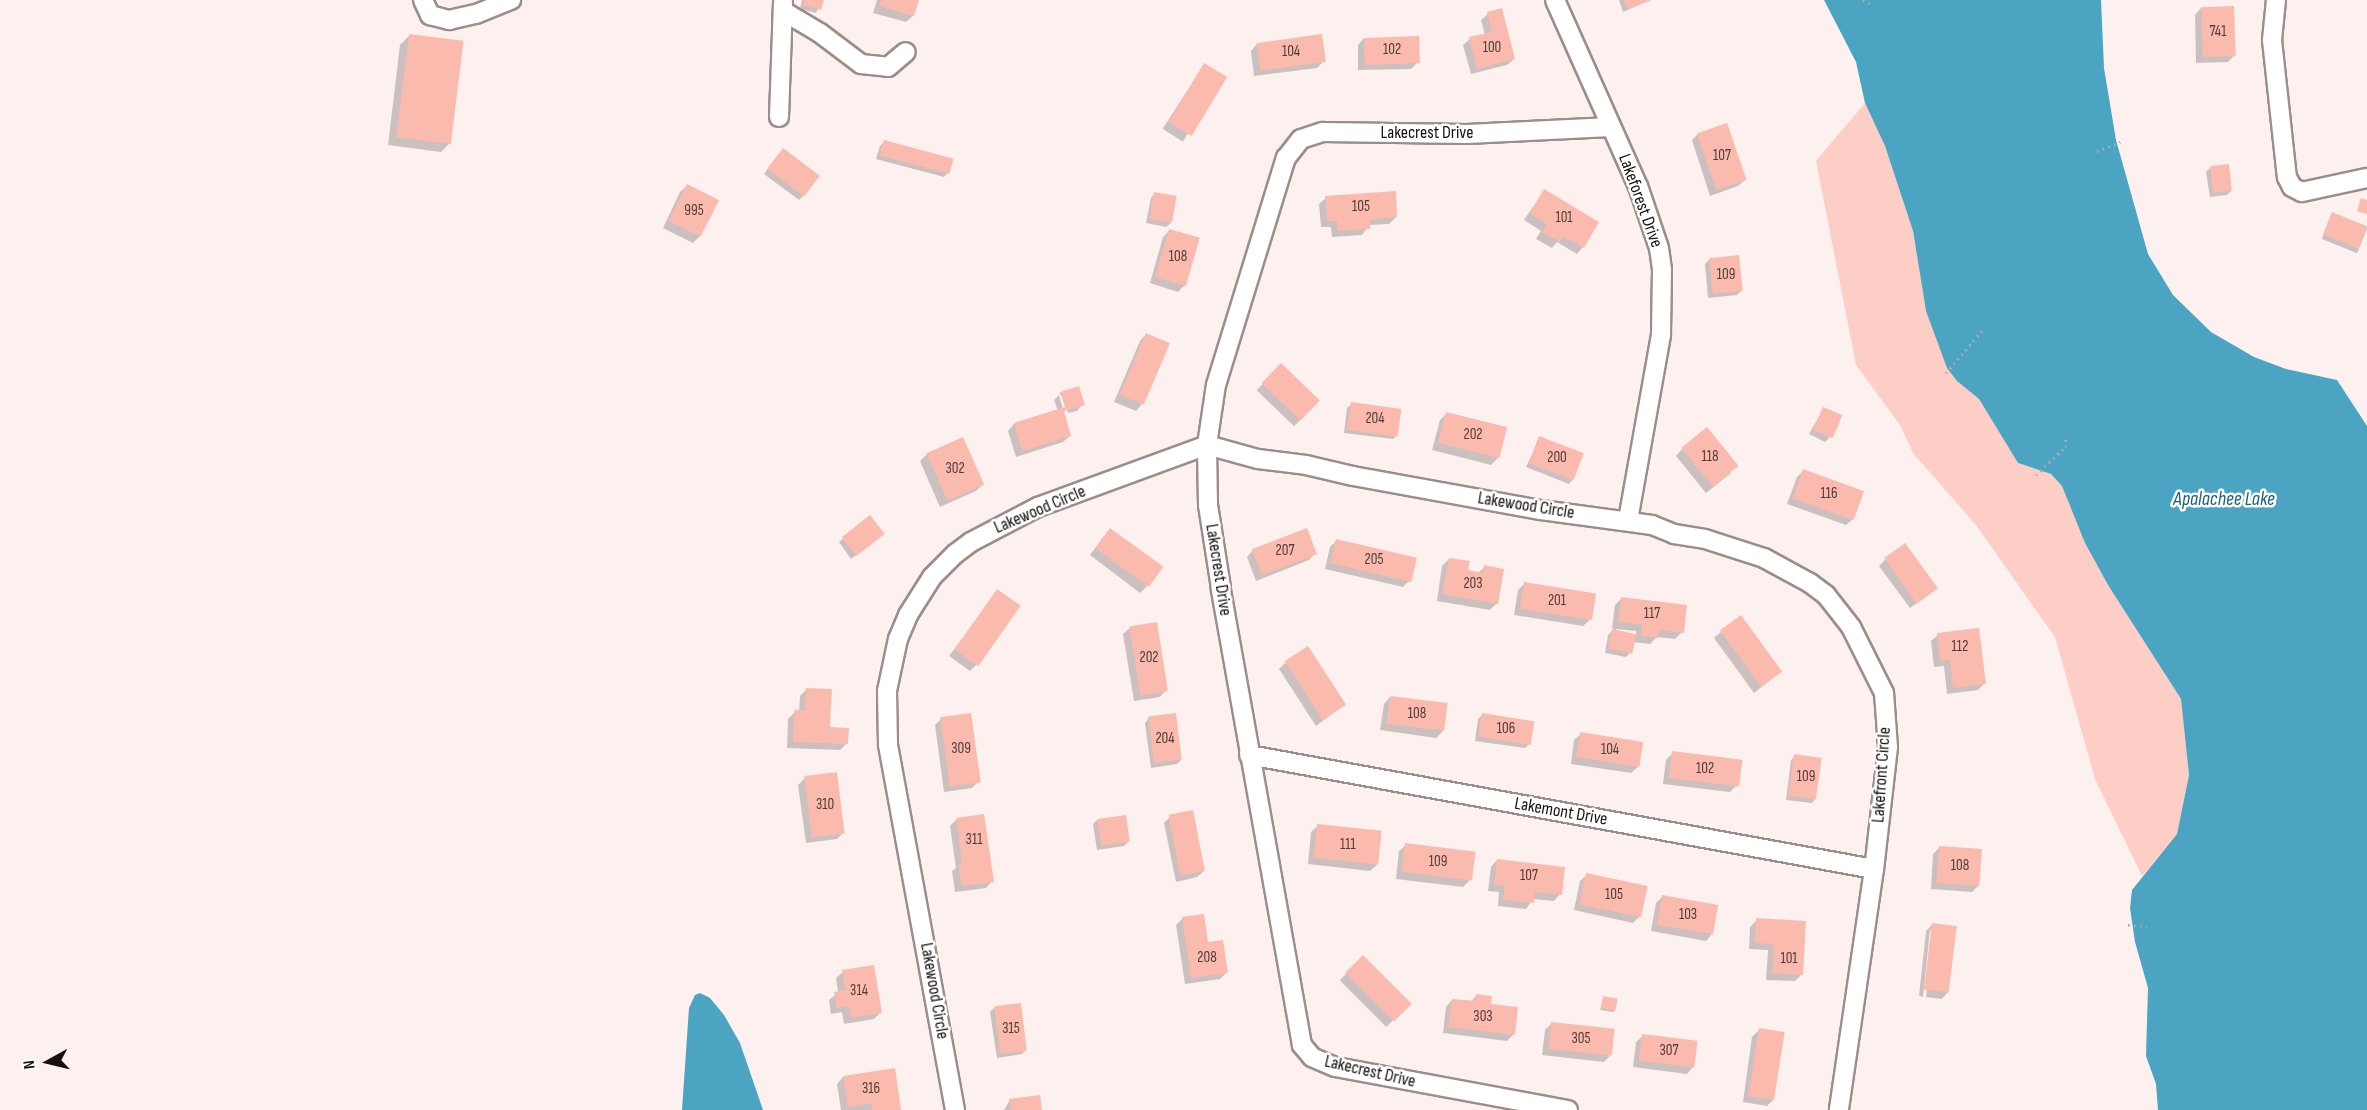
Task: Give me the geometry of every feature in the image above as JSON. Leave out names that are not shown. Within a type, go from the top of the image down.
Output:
[{"type":"street","points":[[423,0],[430,15],[449,20],[476,14],[511,0]]},
{"type":"street","name":"Lakeforest Drive","points":[[1555,0],[1649,217],[1659,248],[1664,291],[1661,335],[1628,521]]},
{"type":"street","points":[[2276,0],[2272,40],[2287,177],[2292,187],[2302,192],[2367,178]]},
{"type":"street","points":[[783,5],[861,64],[888,67],[906,52]]},
{"type":"street","points":[[779,117],[783,5]]},
{"type":"street","name":"Lakecrest Drive","points":[[1568,1110],[1335,1067],[1318,1061],[1307,1052],[1300,1038],[1296,1020],[1249,755],[1208,505],[1207,446],[1219,374],[1286,158],[1301,139],[1323,132],[1467,134],[1611,127]]},
{"type":"street","name":"Lakewood Circle","points":[[955,1110],[888,744],[887,691],[898,639],[908,615],[932,577],[954,554],[971,542],[1038,507],[1207,446],[1258,459],[1306,465],[1376,481],[1541,510],[1628,521]]},
{"type":"street","name":"Lakefront Circle","points":[[1628,521],[1725,544],[1764,558],[1810,583],[1840,610],[1884,693],[1887,756],[1874,869],[1839,1110]]},
{"type":"street","name":"Lakemont Drive","points":[[1249,755],[1874,869]]},
{"type":"path","points":[[1863,0],[1871,4]]},
{"type":"path","points":[[2097,151],[2120,142]]},
{"type":"path","points":[[1946,373],[1984,327]]},
{"type":"path","points":[[2036,475],[2065,447],[2066,436]]},
{"type":"path","points":[[2128,925],[2147,927]]},
{"type":"shaded area","points":[[1865,103],[1885,146],[1913,231],[1926,311],[1957,381],[1979,399],[2018,463],[2051,474],[2062,486],[2088,549],[2108,585],[2181,699],[2189,775],[2177,834],[2142,876],[2095,779],[2055,637],[1976,525],[1913,453],[1900,425],[1856,365],[1816,161]]},
{"type":"water","name":"Apalachee Lake","points":[[1824,0],[2101,0],[2104,68],[2116,140],[2148,254],[2173,295],[2211,332],[2254,357],[2286,369],[2337,380],[2367,426],[2367,1110],[2158,1110],[2156,1084],[2146,1056],[2148,988],[2135,942],[2130,908],[2132,890],[2177,834],[2189,775],[2181,699],[2108,585],[2085,543],[2062,486],[2051,474],[2018,463],[1979,399],[1957,381],[1947,368],[1926,311],[1913,231],[1885,146],[1865,103],[1856,62]]},
{"type":"water","points":[[700,993],[710,998],[724,1015],[740,1043],[763,1110],[682,1110],[689,1008],[695,995]]},
{"type":"building","points":[[805,0],[824,0],[821,10],[803,5]]},
{"type":"building","points":[[881,0],[919,0],[914,16],[879,6]]},
{"type":"building","points":[[1624,0],[1652,0],[1627,9]]},
{"type":"building","points":[[2234,6],[2236,56],[2203,57],[2201,7]]},
{"type":"building","points":[[1502,8],[1515,59],[1477,69],[1469,37],[1492,32],[1487,12]]},
{"type":"building","points":[[409,34],[464,41],[451,144],[396,137]]},
{"type":"building","points":[[1322,34],[1326,62],[1261,71],[1257,43]]},
{"type":"building","points":[[1419,36],[1420,63],[1365,65],[1364,38]]},
{"type":"building","points":[[1204,63],[1227,77],[1192,136],[1168,122]]},
{"type":"building","points":[[1727,123],[1747,180],[1716,190],[1697,133]]},
{"type":"building","points":[[884,140],[954,159],[949,174],[880,155]]},
{"type":"building","points":[[783,148],[820,176],[804,196],[767,169]]},
{"type":"building","points":[[2229,164],[2232,191],[2213,193],[2210,166]]},
{"type":"building","points":[[687,184],[719,200],[700,237],[668,221]]},
{"type":"building","points":[[1544,189],[1599,222],[1584,248],[1563,236],[1560,242],[1542,232],[1547,224],[1530,213]]},
{"type":"building","points":[[1396,191],[1397,217],[1370,220],[1370,229],[1338,231],[1337,221],[1327,221],[1325,196]]},
{"type":"building","points":[[1154,192],[1177,196],[1172,223],[1149,219]]},
{"type":"building","points":[[2361,198],[2367,200],[2367,214],[2357,211]]},
{"type":"building","points":[[2332,212],[2367,226],[2358,248],[2323,234]]},
{"type":"building","points":[[1169,229],[1200,238],[1186,286],[1155,277]]},
{"type":"building","points":[[1739,255],[1743,291],[1713,294],[1709,258]]},
{"type":"building","points":[[1146,333],[1170,343],[1144,405],[1120,395]]},
{"type":"building","points":[[1281,363],[1320,401],[1300,421],[1262,383]]},
{"type":"building","points":[[1079,386],[1085,405],[1064,411],[1071,436],[1022,451],[1014,423],[1065,407],[1060,392]]},
{"type":"building","points":[[1351,402],[1402,409],[1398,437],[1347,430]]},
{"type":"building","points":[[1823,407],[1842,415],[1833,438],[1813,430]]},
{"type":"building","points":[[1446,412],[1507,427],[1499,458],[1438,443]]},
{"type":"building","points":[[1707,427],[1738,466],[1713,487],[1681,448]]},
{"type":"building","points":[[1539,436],[1584,453],[1573,480],[1529,463]]},
{"type":"building","points":[[963,437],[984,485],[948,501],[926,453]]},
{"type":"building","points":[[1803,469],[1864,491],[1853,520],[1792,498]]},
{"type":"building","points":[[870,515],[885,534],[856,556],[842,537]]},
{"type":"building","points":[[1110,528],[1163,567],[1149,587],[1095,548]]},
{"type":"building","points":[[1307,528],[1317,554],[1262,575],[1252,549]]},
{"type":"building","points":[[1336,539],[1417,558],[1411,582],[1330,563]]},
{"type":"building","points":[[1905,543],[1938,588],[1917,604],[1884,558]]},
{"type":"building","points":[[1449,558],[1470,561],[1468,570],[1483,573],[1484,565],[1504,569],[1498,604],[1442,594]]},
{"type":"building","points":[[1524,582],[1596,593],[1592,620],[1520,609]]},
{"type":"building","points":[[997,589],[1021,606],[978,666],[955,650]]},
{"type":"building","points":[[1621,597],[1687,605],[1684,633],[1659,630],[1658,638],[1641,636],[1642,625],[1618,622]]},
{"type":"building","points":[[1741,615],[1782,672],[1761,687],[1720,630]]},
{"type":"building","points":[[1157,622],[1168,691],[1140,696],[1129,626]]},
{"type":"building","points":[[1979,628],[1986,684],[1953,688],[1950,660],[1940,661],[1937,633]]},
{"type":"building","points":[[1612,629],[1636,634],[1632,654],[1608,649]]},
{"type":"building","points":[[1308,646],[1346,705],[1323,720],[1285,661]]},
{"type":"building","points":[[806,688],[832,689],[830,727],[849,728],[848,744],[793,742],[794,710],[805,711]]},
{"type":"building","points":[[1390,696],[1448,703],[1444,731],[1387,724]]},
{"type":"building","points":[[971,713],[981,782],[950,787],[940,717]]},
{"type":"building","points":[[1176,713],[1182,760],[1154,763],[1148,716]]},
{"type":"building","points":[[1482,713],[1534,721],[1531,745],[1478,737]]},
{"type":"building","points":[[1580,732],[1643,742],[1639,767],[1576,757]]},
{"type":"building","points":[[1672,751],[1742,760],[1739,786],[1669,778]]},
{"type":"building","points":[[1794,754],[1822,758],[1816,799],[1788,796]]},
{"type":"building","points":[[837,772],[845,834],[812,838],[804,776]]},
{"type":"building","points":[[1193,810],[1205,871],[1180,876],[1168,815]]},
{"type":"building","points":[[984,814],[994,882],[962,886],[958,863],[962,863],[956,818]]},
{"type":"building","points":[[1126,815],[1130,842],[1101,846],[1097,819]]},
{"type":"building","points":[[1317,824],[1382,831],[1378,865],[1313,858]]},
{"type":"building","points":[[1405,843],[1475,852],[1472,880],[1401,872]]},
{"type":"building","points":[[1939,846],[1982,849],[1979,886],[1936,883]]},
{"type":"building","points":[[1497,859],[1565,867],[1562,895],[1535,892],[1534,903],[1503,900],[1505,886],[1494,885]]},
{"type":"building","points":[[1586,873],[1648,886],[1641,917],[1579,904]]},
{"type":"building","points":[[1662,895],[1718,905],[1713,934],[1657,925]]},
{"type":"building","points":[[1204,914],[1208,942],[1223,940],[1228,973],[1191,978],[1182,917]]},
{"type":"building","points":[[1756,918],[1806,921],[1803,975],[1772,973],[1774,944],[1755,943]]},
{"type":"building","points":[[1932,923],[1957,926],[1949,993],[1924,990]]},
{"type":"building","points":[[1363,955],[1412,1004],[1394,1021],[1345,973]]},
{"type":"building","points":[[874,965],[882,1013],[851,1018],[849,1006],[837,1008],[834,992],[845,990],[842,970]]},
{"type":"building","points":[[1476,994],[1492,996],[1491,1004],[1518,1007],[1515,1035],[1448,1027],[1452,999],[1476,1001]]},
{"type":"building","points":[[1603,996],[1618,999],[1615,1011],[1601,1008]]},
{"type":"building","points":[[1021,1003],[1027,1051],[1000,1054],[994,1006]]},
{"type":"building","points":[[1551,1022],[1615,1029],[1612,1056],[1548,1049]]},
{"type":"building","points":[[1759,1028],[1785,1032],[1774,1100],[1748,1096]]},
{"type":"building","points":[[1642,1034],[1698,1041],[1694,1068],[1639,1061]]},
{"type":"building","points":[[895,1068],[901,1110],[872,1110],[871,1103],[848,1107],[843,1076]]},
{"type":"building","points":[[1040,1095],[1042,1110],[1011,1110],[1009,1099]]}]
